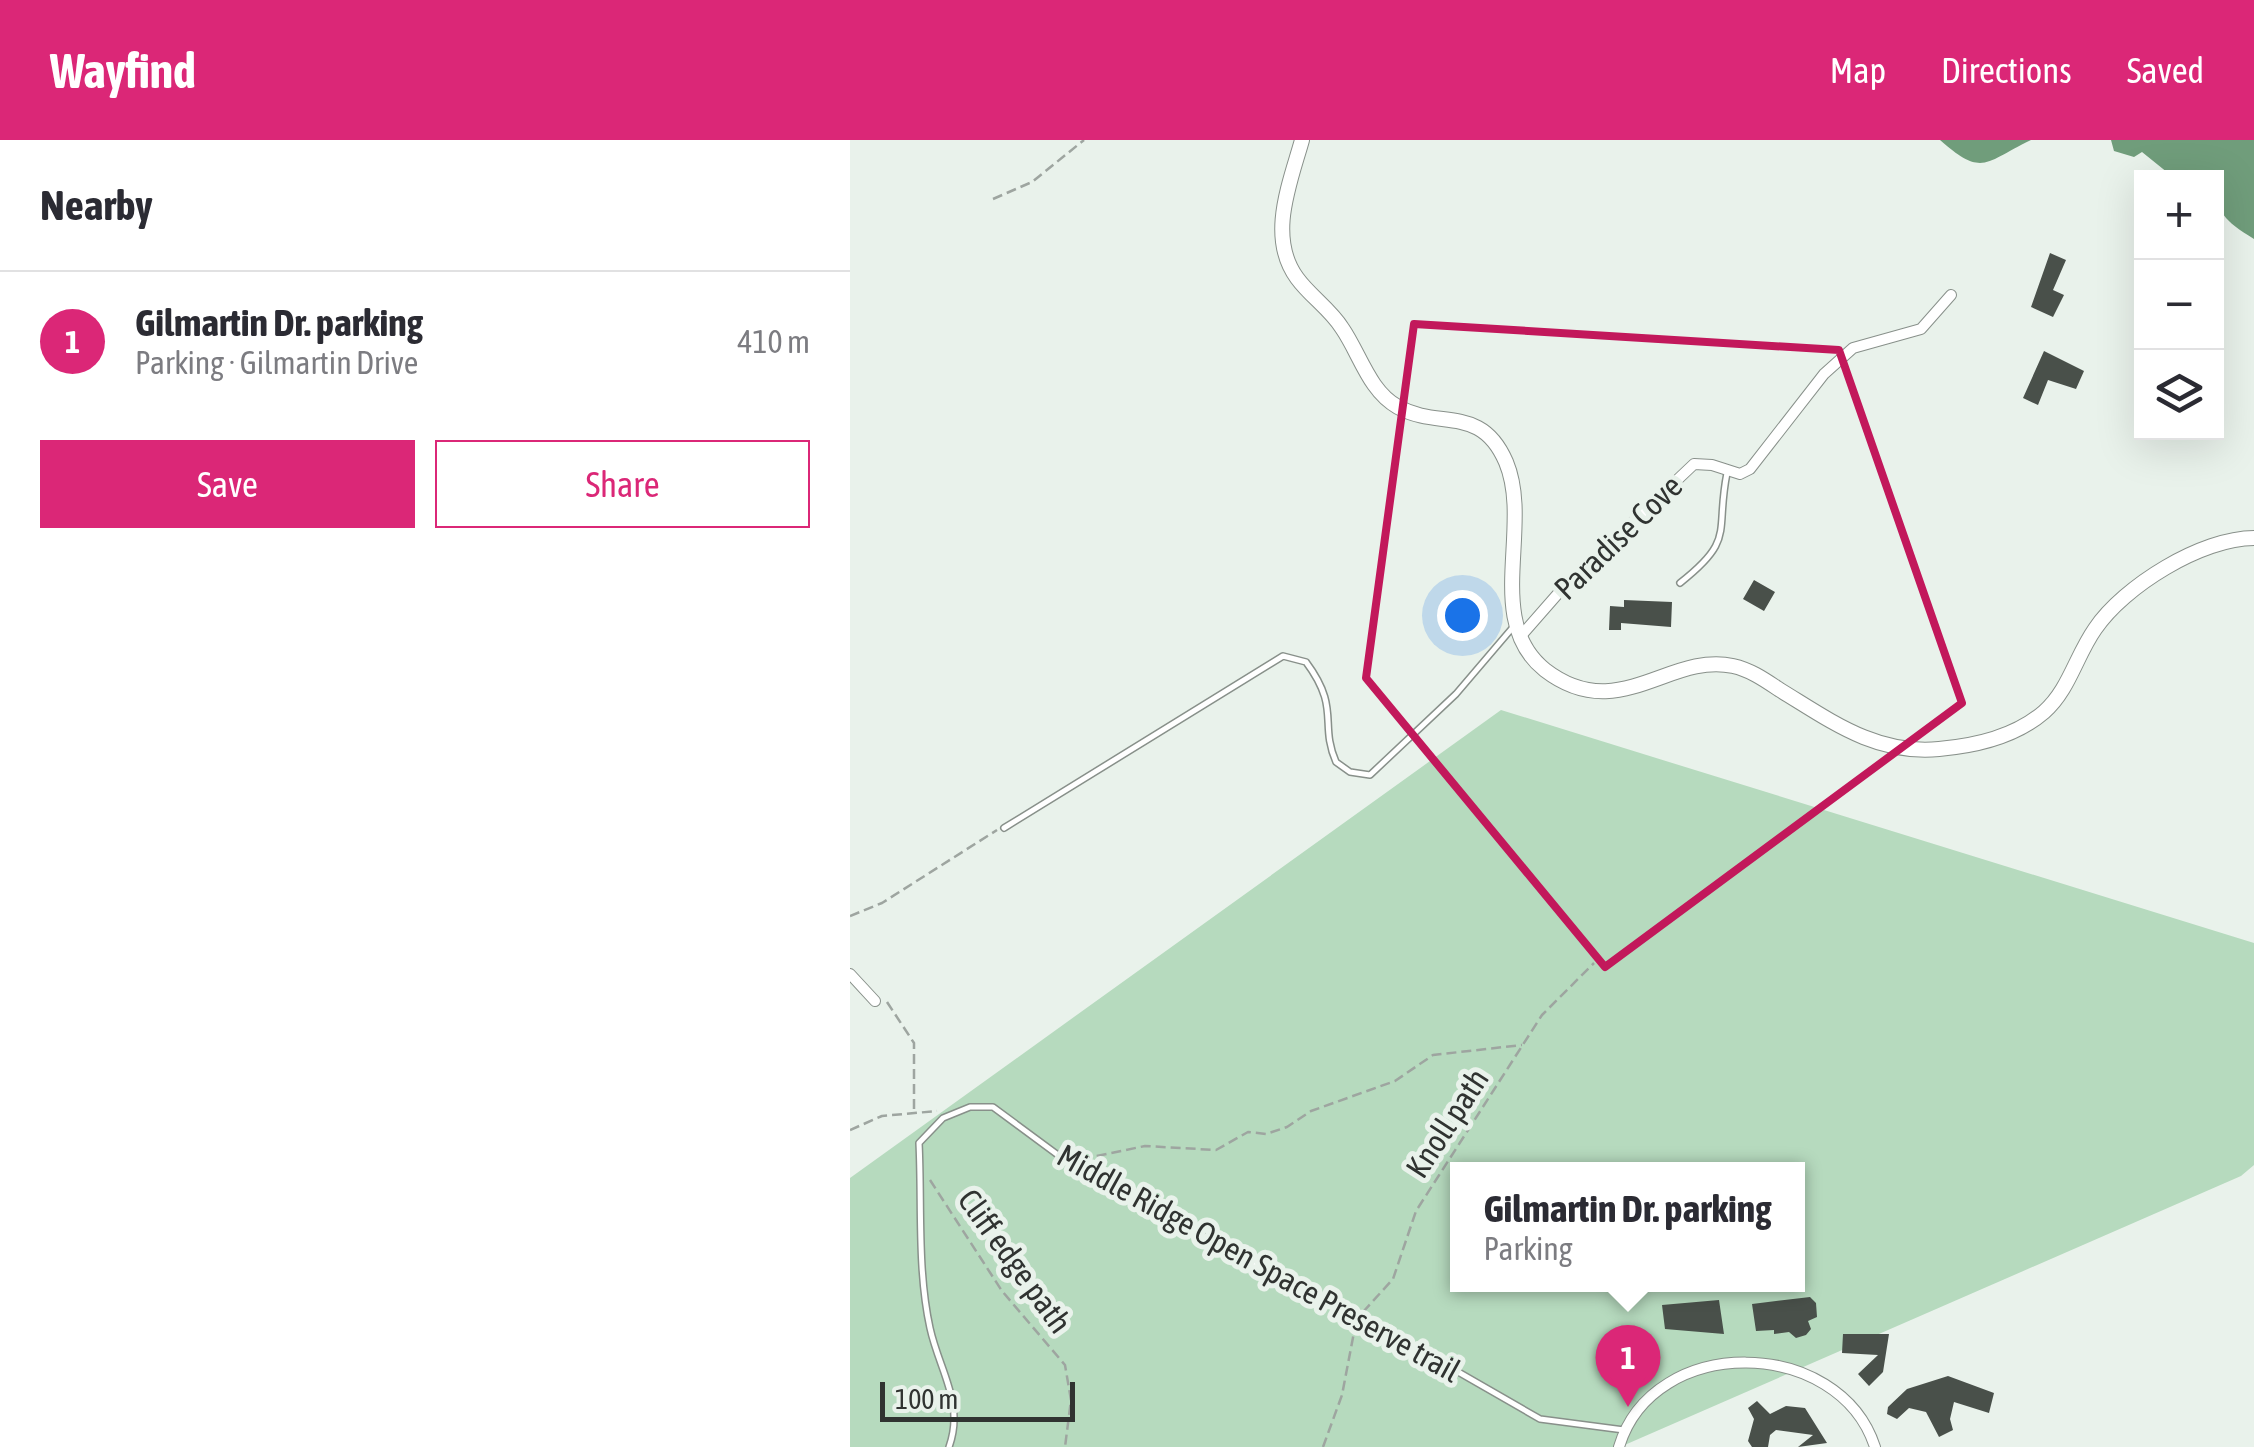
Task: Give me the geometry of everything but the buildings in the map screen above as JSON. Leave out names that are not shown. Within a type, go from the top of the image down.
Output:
[{"type":"street","points":[[1302,140],[1282,218],[1288,263],[1342,328],[1382,395],[1412,412],[1478,427],[1498,446],[1514,490],[1518,630],[1546,670],[1586,688],[1621,691],[1702,666],[1736,666],[1877,744],[1906,750],[1956,747],[2008,734],[2046,710],[2065,687],[2096,628],[2174,564],[2212,544],[2254,538]]},
{"type":"street","name":"Paradise Cove","points":[[1518,630],[1694,464],[1712,464],[1727,473],[1740,474],[1750,469],[1824,374],[1853,348],[1921,329],[1951,295]]},
{"type":"street","points":[[850,974],[881,1001]]},
{"type":"street","points":[[1619,1447],[1624,1430],[1644,1402],[1674,1380],[1696,1369],[1752,1362],[1799,1370],[1820,1379],[1854,1406],[1868,1424],[1875,1447]]},
{"type":"lane","points":[[1680,583],[1709,560],[1721,541],[1727,473]]},
{"type":"lane","points":[[1004,828],[1283,656],[1306,662],[1322,685],[1330,706],[1336,762],[1350,772],[1370,774],[1518,630]]},
{"type":"lane","name":"Middle Ridge Open Space Preserve trail","points":[[958,1112],[993,1107],[1085,1175],[1540,1419],[1624,1430]]},
{"type":"lane","points":[[948,1447],[955,1429],[952,1398],[930,1330],[919,1143],[942,1118],[958,1112]]},
{"type":"path","points":[[994,199],[1032,182],[1084,140]]},
{"type":"path","points":[[850,916],[882,903],[1004,828]]},
{"type":"path","name":"Knoll path","points":[[1358,1318],[1393,1279],[1416,1210],[1542,1015],[1594,963]]},
{"type":"path","points":[[881,1001],[914,1043],[914,1109]]},
{"type":"path","points":[[1066,1161],[1146,1146],[1216,1150],[1248,1132],[1266,1134],[1311,1111],[1395,1081],[1433,1054],[1524,1044]]},
{"type":"path","points":[[850,1130],[914,1109],[958,1112]]},
{"type":"path","name":"Cliff edge path","points":[[920,1161],[952,1220],[1002,1292],[1065,1365],[1070,1400],[1064,1447]]},
{"type":"path","points":[[1323,1447],[1342,1396],[1358,1318]]},
{"type":"highlighted area","points":[[1414,324],[1839,350],[1962,703],[1605,967],[1366,678]]},
{"type":"shaded area","points":[[1940,140],[2031,140],[1993,160],[1976,162]]},
{"type":"shaded area","points":[[2111,140],[2254,140],[2254,239],[2224,215],[2224,170],[2164,170],[2142,152],[2134,157],[2114,151]]},
{"type":"shaded area","points":[[1501,710],[2254,943],[2254,1165],[2241,1176],[1620,1447],[850,1447],[850,1178]]},
{"type":"place","name":"Gilmartin Dr. parking","points":[[1628,1407]]}]
